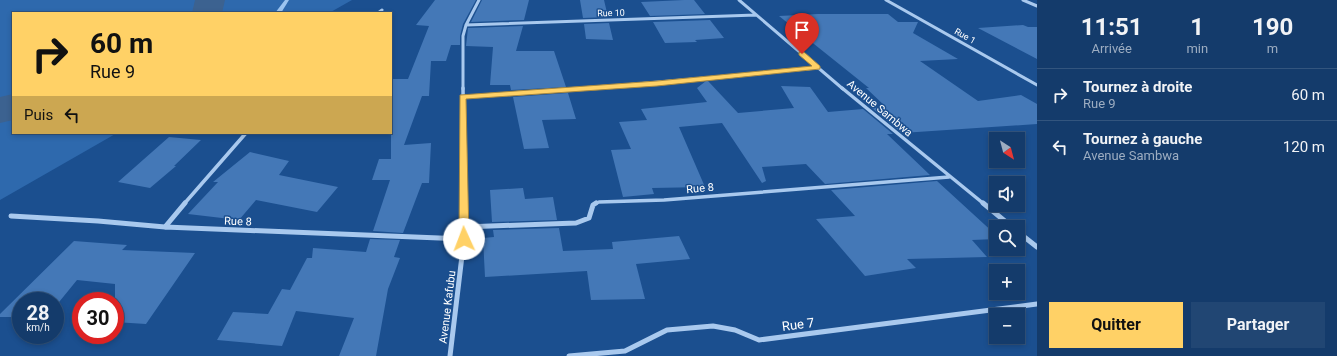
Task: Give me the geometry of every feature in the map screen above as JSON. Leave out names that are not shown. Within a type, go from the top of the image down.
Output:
[{"type":"street","name":"Avenue Kafubu","points":[[450,356],[464,239],[462,97],[463,36],[466,25],[479,0]]},
{"type":"street","name":"Avenue Sambwa","points":[[739,0],[818,68],[1003,220]]},
{"type":"street","name":"Rue 1","points":[[886,0],[1037,85]]},
{"type":"street","points":[[1023,0],[1037,6]]},
{"type":"street","name":"Rue 10","points":[[466,25],[539,21],[648,20],[757,15]]},
{"type":"street","points":[[462,97],[657,83],[818,68]]},
{"type":"street","points":[[165,227],[245,134]]},
{"type":"street","name":"Rue 8","points":[[464,227],[583,222],[589,218],[593,205],[599,202],[664,200],[949,176]]},
{"type":"street","name":"Rue 8","points":[[11,216],[98,221],[165,227],[464,239]]},
{"type":"street","points":[[1025,238],[1037,247]]},
{"type":"street","name":"Rue 7","points":[[569,356],[625,352],[667,330],[712,326],[735,330],[758,340],[1037,304]]},
{"type":"shaded area","points":[[0,0],[352,0],[331,12],[12,12],[12,134],[115,134],[0,200]]},
{"type":"building","points":[[435,0],[476,0],[463,24],[460,36],[460,45],[451,45],[446,61],[431,61],[429,96],[422,96],[404,145],[431,143],[429,183],[422,183],[403,233],[373,231],[390,180],[372,180],[379,159],[391,159],[392,79],[408,79],[429,26],[416,25]]},
{"type":"building","points":[[482,0],[529,0],[524,20],[471,22]]},
{"type":"building","points":[[580,0],[604,0],[608,17],[583,18]]},
{"type":"building","points":[[694,0],[705,14],[650,16],[641,2]]},
{"type":"building","points":[[818,14],[888,14],[898,22],[918,22],[913,33],[958,59],[920,61],[978,101],[1021,95],[1037,104],[1037,124],[902,133],[872,108],[886,107],[866,88],[869,88],[779,16]]},
{"type":"building","points":[[710,20],[724,38],[695,40],[697,42],[665,43],[653,22]]},
{"type":"building","points":[[609,23],[613,40],[586,39],[584,24]]},
{"type":"building","points":[[1023,25],[1028,27],[1037,27],[1037,59],[978,28]]},
{"type":"building","points":[[523,26],[516,51],[554,51],[566,87],[511,90],[510,85],[490,85],[493,47],[466,46],[468,28]]},
{"type":"building","points":[[708,81],[738,113],[794,108],[781,86],[810,87],[828,112],[863,109],[893,134],[887,134],[930,175],[825,184],[806,164],[762,167],[766,181],[762,183],[722,123],[679,127],[705,187],[652,188],[654,194],[623,197],[611,150],[631,149],[619,122],[647,120],[641,109],[707,102],[697,88]]},
{"type":"building","points":[[568,93],[576,119],[542,120],[549,148],[524,149],[513,97]]},
{"type":"building","points":[[169,137],[201,140],[174,166],[176,166],[150,188],[118,182]]},
{"type":"building","points":[[250,152],[289,161],[279,175],[338,187],[317,212],[256,200],[239,220],[188,214],[218,182],[213,182]]},
{"type":"building","points":[[937,181],[989,229],[989,239],[972,240],[987,257],[907,259],[916,268],[865,276],[816,219],[855,216],[831,190]]},
{"type":"building","points":[[523,188],[525,199],[553,197],[557,220],[492,222],[490,190]]},
{"type":"building","points":[[559,228],[563,251],[613,249],[612,242],[679,236],[690,259],[636,264],[645,299],[591,300],[587,271],[485,277],[483,238],[494,237],[493,230]]},
{"type":"building","points":[[370,239],[400,240],[394,257],[400,258],[388,289],[376,356],[339,356],[354,318],[296,311],[282,346],[217,340],[233,312],[268,314],[282,289],[290,290],[307,258],[312,258],[313,248],[366,252]]},
{"type":"building","points":[[74,241],[127,245],[122,250],[195,253],[146,324],[124,323],[124,292],[115,292],[115,284],[77,280],[64,296],[64,292],[22,292]]},
{"type":"building","points":[[12,302],[12,317],[0,317],[0,314]]},
{"type":"waterway","points":[[207,12],[210,0]]},
{"type":"waterway","points":[[279,12],[287,0]]},
{"type":"waterway","points":[[0,111],[12,106]]},
{"type":"route","points":[[464,239],[462,97],[657,83],[818,68],[802,54]]}]
